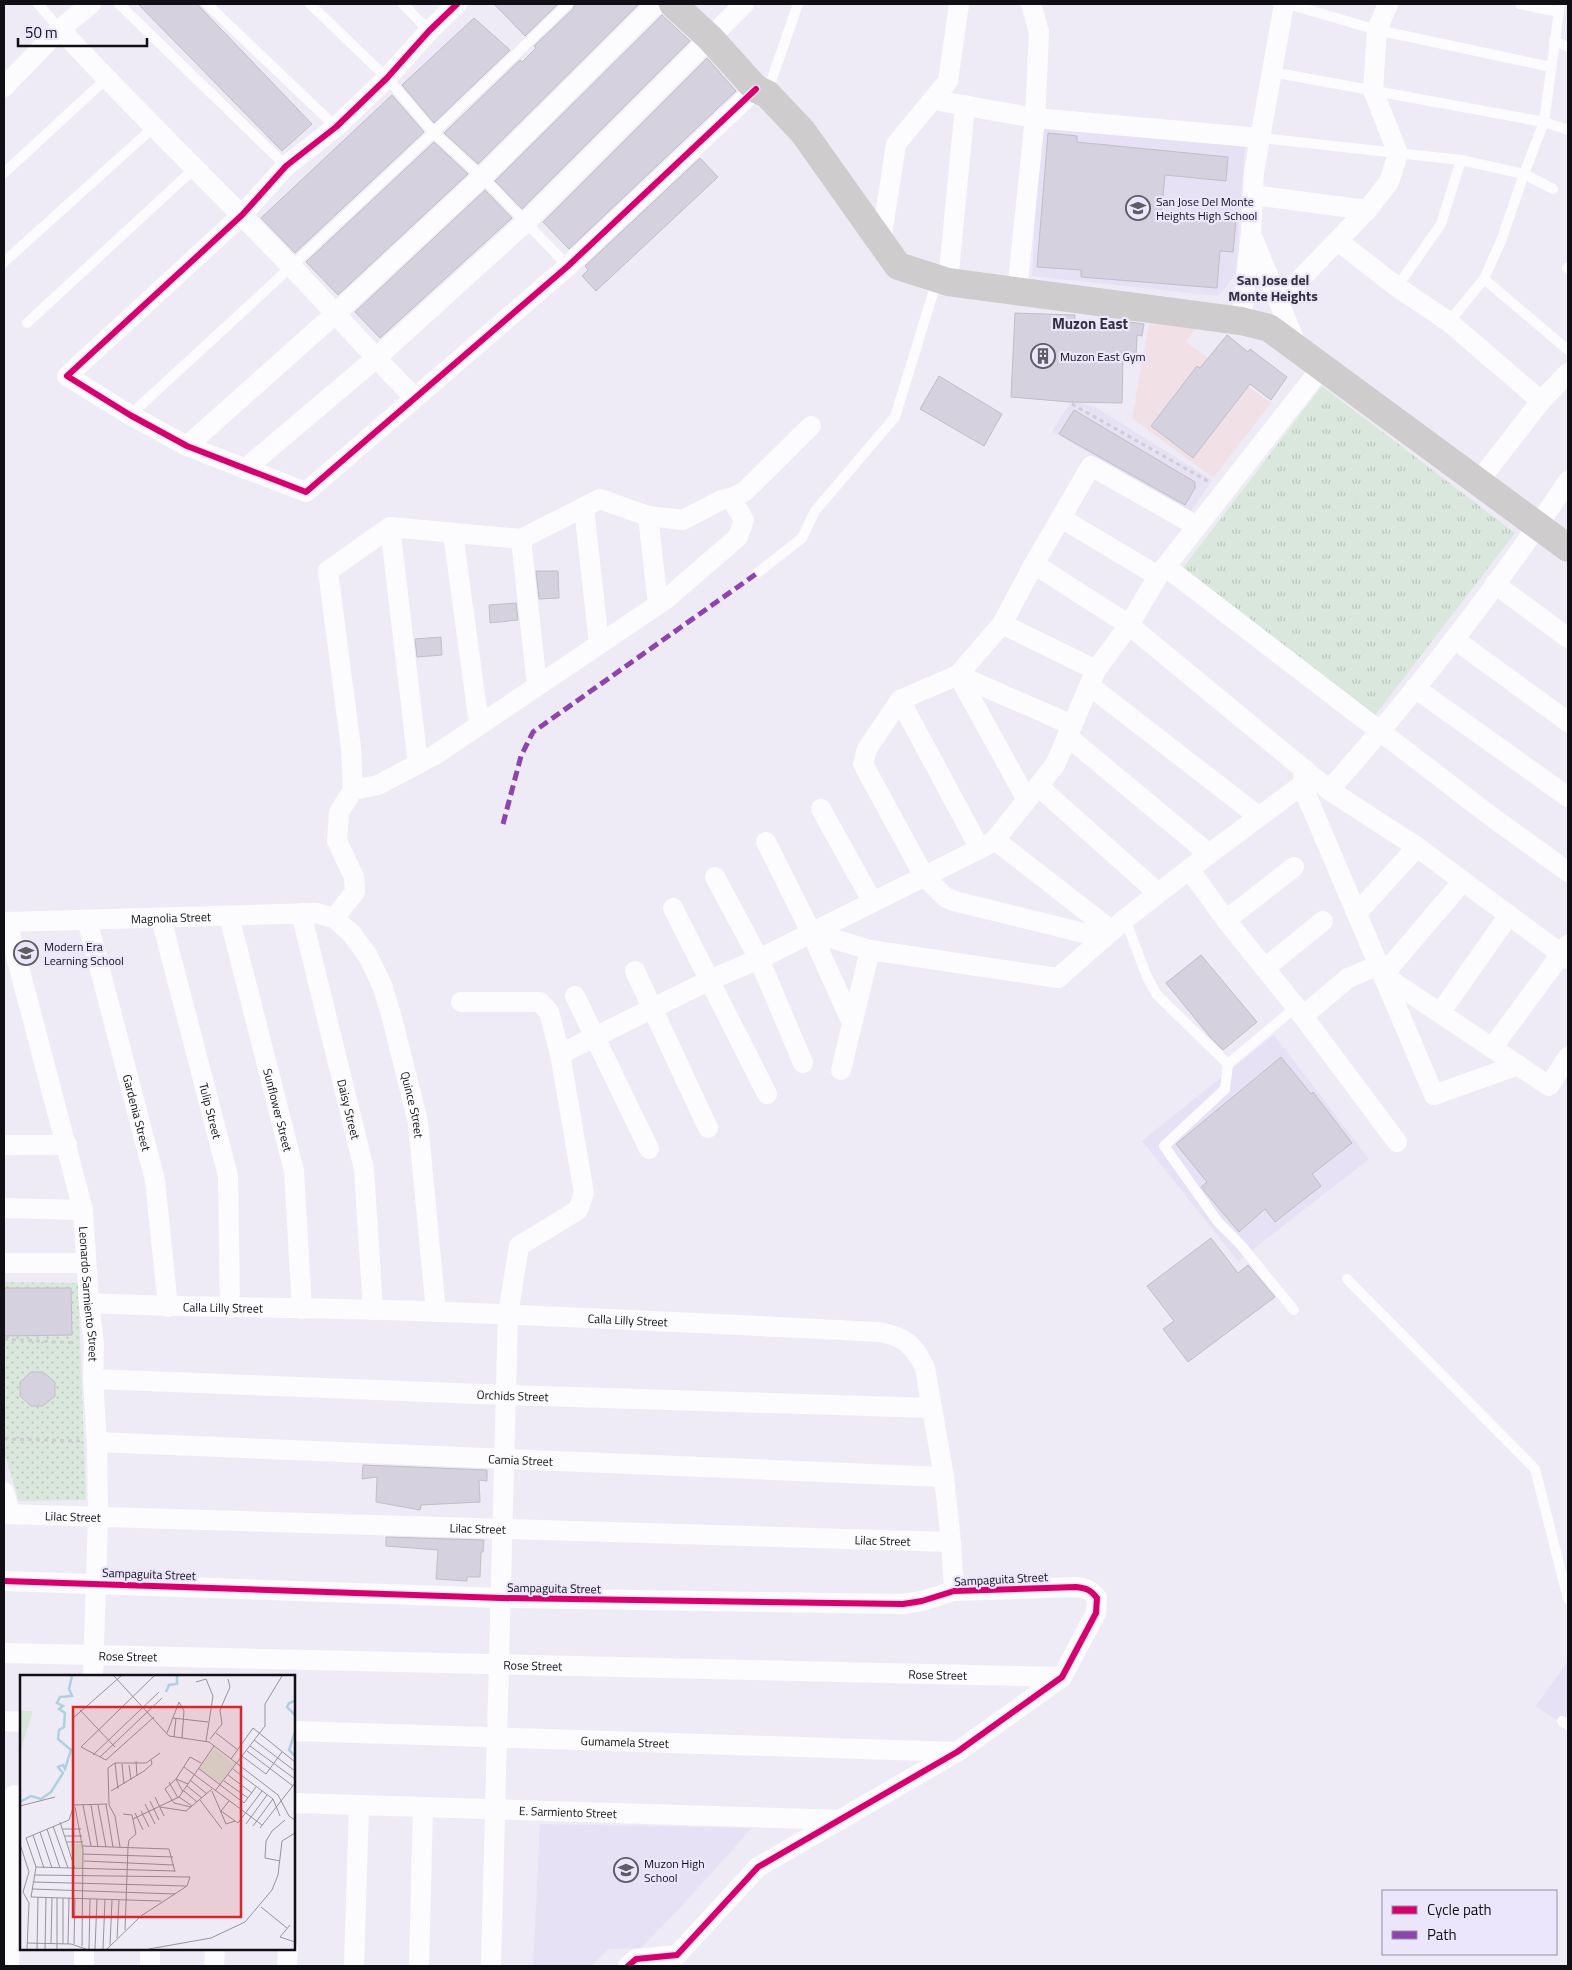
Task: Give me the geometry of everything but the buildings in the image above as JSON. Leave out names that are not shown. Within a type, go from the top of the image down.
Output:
[{"type":"street","points":[[4,87],[60,29],[91,4]]},
{"type":"street","points":[[457,4],[429,31],[387,78],[336,127],[286,166],[242,215],[67,376],[130,415],[187,446],[306,492],[568,266],[761,91]]},
{"type":"street","points":[[187,446],[335,314],[482,177],[656,4]]},
{"type":"street","points":[[673,4],[710,38],[803,132],[898,266],[942,280],[1241,321],[1269,328],[1568,548]]},
{"type":"street","points":[[245,469],[375,359],[526,222],[744,4]]},
{"type":"street","points":[[881,242],[896,144],[948,81],[960,4]]},
{"type":"street","points":[[1017,291],[1035,118],[1039,32],[1031,4]]},
{"type":"street","points":[[1241,321],[1252,234],[1254,172],[1286,4]]},
{"type":"street","points":[[1280,300],[1338,241],[1389,182],[1398,154],[1373,90],[1377,30],[1388,4]]},
{"type":"street","points":[[60,29],[106,79],[242,215],[375,359],[415,398]]},
{"type":"street","points":[[934,100],[1035,118],[1261,138]]},
{"type":"street","points":[[942,280],[966,105]]},
{"type":"street","points":[[1253,195],[1366,210]]},
{"type":"street","points":[[1252,234],[1298,349]]},
{"type":"street","points":[[1338,241],[1397,287],[1448,322],[1540,401]]},
{"type":"street","points":[[560,1054],[710,980],[759,959],[987,844],[1055,765],[1093,678],[1162,572],[1323,366]]},
{"type":"street","points":[[1478,482],[1540,401],[1568,373]]},
{"type":"street","points":[[334,918],[355,892],[354,877],[337,841],[340,812],[353,790],[352,748],[328,571],[390,527],[521,539],[600,499],[648,516],[683,520],[721,500],[744,492],[811,426]]},
{"type":"street","points":[[1114,929],[954,901],[945,897],[924,876],[863,764],[867,749],[900,700],[958,675],[1002,624],[1034,564],[1091,466],[1197,526]]},
{"type":"street","points":[[1329,790],[1382,732],[1454,639],[1539,526],[1568,481]]},
{"type":"street","points":[[353,790],[378,785],[435,755],[658,604],[738,537],[744,520],[731,498]]},
{"type":"street","points":[[584,508],[599,644]]},
{"type":"street","points":[[648,516],[658,604]]},
{"type":"street","points":[[1061,518],[1162,572],[1382,732],[1488,814],[1568,872]]},
{"type":"street","points":[[390,527],[418,764]]},
{"type":"street","points":[[454,533],[479,725]]},
{"type":"street","points":[[521,539],[537,686]]},
{"type":"street","points":[[1034,564],[1129,625],[1303,777],[1329,790],[1417,847],[1509,915],[1566,952],[1492,1048]]},
{"type":"street","points":[[1495,584],[1568,638]]},
{"type":"street","points":[[1002,624],[1093,678],[1258,816]]},
{"type":"street","points":[[1454,639],[1568,722]]},
{"type":"street","points":[[958,675],[1070,731],[1209,854]]},
{"type":"street","points":[[958,675],[1032,793],[1158,893]]},
{"type":"street","points":[[1416,688],[1568,797]]},
{"type":"street","points":[[900,700],[987,844],[1114,929]]},
{"type":"street","points":[[811,932],[870,950],[1058,978],[1114,929],[1258,816],[1303,777]]},
{"type":"street","points":[[1303,777],[1357,913],[1434,1095],[1518,1065]]},
{"type":"street","points":[[822,809],[872,901]]},
{"type":"street","points":[[766,842],[811,932],[852,1023]]},
{"type":"street","points":[[1357,913],[1417,847]]},
{"type":"street","points":[[1226,920],[1294,867]]},
{"type":"street","points":[[1189,869],[1226,920],[1300,1012],[1397,1142]]},
{"type":"street","points":[[715,877],[759,959],[803,1063]]},
{"type":"street","points":[[1300,1012],[1348,978],[1381,970],[1463,881]]},
{"type":"street","points":[[673,908],[767,1094]]},
{"type":"street","name":"Magnolia Street","points":[[5,927],[87,920],[301,913],[316,913],[334,918]]},
{"type":"street","name":"Daisy Street","points":[[301,913],[364,1169],[373,1310]]},
{"type":"street","points":[[1440,1013],[1509,915]]},
{"type":"street","name":"Sunflower Street","points":[[229,916],[294,1171],[302,1309]]},
{"type":"street","name":"Tulip Street","points":[[161,918],[228,1176],[230,1308]]},
{"type":"street","name":"Quince Street","points":[[334,918],[352,934],[368,956],[382,985],[392,1018],[418,1122],[436,1312]]},
{"type":"street","name":"Gardenia Street","points":[[87,920],[155,1180],[168,1307]]},
{"type":"street","points":[[1265,968],[1323,921]]},
{"type":"street","name":"Leonardo Sarmiento Street","points":[[5,927],[67,1145],[83,1210],[89,1303],[94,1344],[93,1379],[97,1442],[97,1583],[93,1675]]},
{"type":"street","points":[[841,1070],[870,950]]},
{"type":"street","points":[[1381,970],[1440,1013],[1549,1086],[1568,1058]]},
{"type":"street","points":[[635,971],[651,1009],[708,1128]]},
{"type":"street","points":[[576,996],[649,1149]]},
{"type":"street","points":[[461,1002],[540,1002],[549,1012],[560,1054],[584,1193],[578,1210],[519,1246],[508,1314],[491,1966]]},
{"type":"street","points":[[4,1145],[67,1145]]},
{"type":"street","points":[[4,1208],[83,1210]]},
{"type":"street","points":[[4,1263],[86,1263]]},
{"type":"street","name":"Calla Lilly Street","points":[[89,1303],[168,1307],[508,1314],[879,1332],[895,1335],[918,1353],[925,1368],[944,1477],[954,1592]]},
{"type":"street","name":"Orchids Street","points":[[93,1379],[506,1395],[932,1408]]},
{"type":"street","name":"Camia Street","points":[[97,1442],[504,1457],[944,1477]]},
{"type":"street","points":[[4,1492],[7,1514]]},
{"type":"street","name":"Lilac Street","points":[[7,1514],[951,1542]]},
{"type":"street","name":"Sampaguita Street","points":[[4,1580],[501,1598],[903,1604],[954,1592],[1085,1588],[1098,1598],[1096,1613],[1062,1677]]},
{"type":"street","name":"Rose Street","points":[[4,1653],[1062,1677]]},
{"type":"street","points":[[628,1966],[636,1960],[677,1955],[758,1868],[957,1752],[1062,1677]]},
{"type":"street","points":[[4,1721],[20,1722]]},
{"type":"street","name":"Gumamela Street","points":[[295,1731],[957,1752]]},
{"type":"street","points":[[9,1966],[13,1795]]},
{"type":"street","name":"E. Sarmiento Street","points":[[295,1803],[841,1820]]},
{"type":"street","points":[[354,1966],[359,1805]]},
{"type":"street","points":[[419,1966],[424,1807]]},
{"type":"street","points":[[84,1950],[84,1966]]},
{"type":"street","points":[[150,1950],[150,1966]]},
{"type":"street","points":[[214,1966],[215,1950]]},
{"type":"street","points":[[287,1966],[288,1950]]},
{"type":"lane","points":[[38,4],[60,29]]},
{"type":"lane","points":[[119,4],[286,166]]},
{"type":"lane","points":[[207,4],[336,127]]},
{"type":"lane","points":[[310,4],[387,78],[434,133],[482,177],[568,266]]},
{"type":"lane","points":[[403,4],[429,31]]},
{"type":"lane","points":[[130,415],[292,267],[568,4]]},
{"type":"lane","points":[[761,91],[798,4]]},
{"type":"lane","points":[[1286,4],[1377,30],[1550,67]]},
{"type":"lane","points":[[1448,322],[1484,279],[1501,241],[1544,122],[1559,8],[1520,4]]},
{"type":"lane","points":[[1554,41],[1568,47]]},
{"type":"lane","points":[[1272,72],[1544,122],[1568,130]]},
{"type":"lane","points":[[4,173],[106,79]]},
{"type":"lane","points":[[4,262],[155,126]]},
{"type":"lane","points":[[1261,138],[1461,160],[1524,174],[1553,189]]},
{"type":"lane","points":[[1397,287],[1441,224],[1461,160]]},
{"type":"lane","points":[[27,323],[195,168]]},
{"type":"lane","points":[[1484,279],[1568,350]]},
{"type":"lane","points":[[756,574],[802,538],[815,511],[895,417],[942,280]]},
{"type":"lane","points":[[1114,929],[1157,995],[1228,1064]]},
{"type":"lane","points":[[1294,1310],[1240,1244],[1218,1222],[1164,1146],[1225,1089],[1228,1064],[1300,1012]]},
{"type":"lane","points":[[1346,1279],[1535,1469],[1568,1600]]},
{"type":"path","points":[[1072,404],[1209,482]]},
{"type":"path","points":[[4,1339],[94,1344]]},
{"type":"path","points":[[4,1439],[97,1442]]},
{"type":"shaded area","name":"San Jose Del Monte Heights High School","points":[[1040,126],[1245,144],[1236,272],[1225,289],[1217,296],[1032,276]]},
{"type":"shaded area","points":[[1149,324],[1196,328],[1186,342],[1271,403],[1213,478],[1132,418]]},
{"type":"shaded area","points":[[1072,400],[1097,408],[1212,480],[1189,514],[1052,431]]},
{"type":"shaded area","points":[[1274,1035],[1369,1159],[1238,1261],[1142,1141]]},
{"type":"shaded area","points":[[1568,1661],[1568,1728],[1536,1706]]},
{"type":"shaded area","name":"Muzon High School","points":[[540,1824],[752,1828],[641,1948],[609,1949],[591,1966],[533,1966]]},
{"type":"green space","points":[[1322,386],[1515,533],[1373,718],[1180,572]]},
{"type":"green space","points":[[4,1282],[78,1283],[86,1500],[19,1501],[4,1452]]},
{"type":"marked path","points":[[503,824],[521,756],[533,732],[756,574]]},
{"type":"cycle path","points":[[457,4],[429,31],[387,78],[336,127],[286,166],[242,215],[67,376],[130,415],[187,446],[306,492],[568,266],[756,89]]},
{"type":"cycle path","points":[[4,1581],[501,1598],[903,1604],[922,1601],[954,1591],[1076,1587],[1088,1590],[1097,1598],[1096,1613],[1062,1677],[957,1752],[758,1867],[677,1955],[636,1959],[628,1966]]},
{"type":"place","name":"San Jose Del Monte Heights High School","points":[[1138,208]]},
{"type":"place","name":"Muzon East Gym","points":[[1043,356]]},
{"type":"place","name":"Modern Era Learning School","points":[[26,953]]},
{"type":"place","name":"Muzon High School","points":[[626,1870]]},
{"type":"district","name":"San Jose del Monte Heights","points":[[1273,288]]},
{"type":"district","name":"Muzon East","points":[[1090,323]]}]
